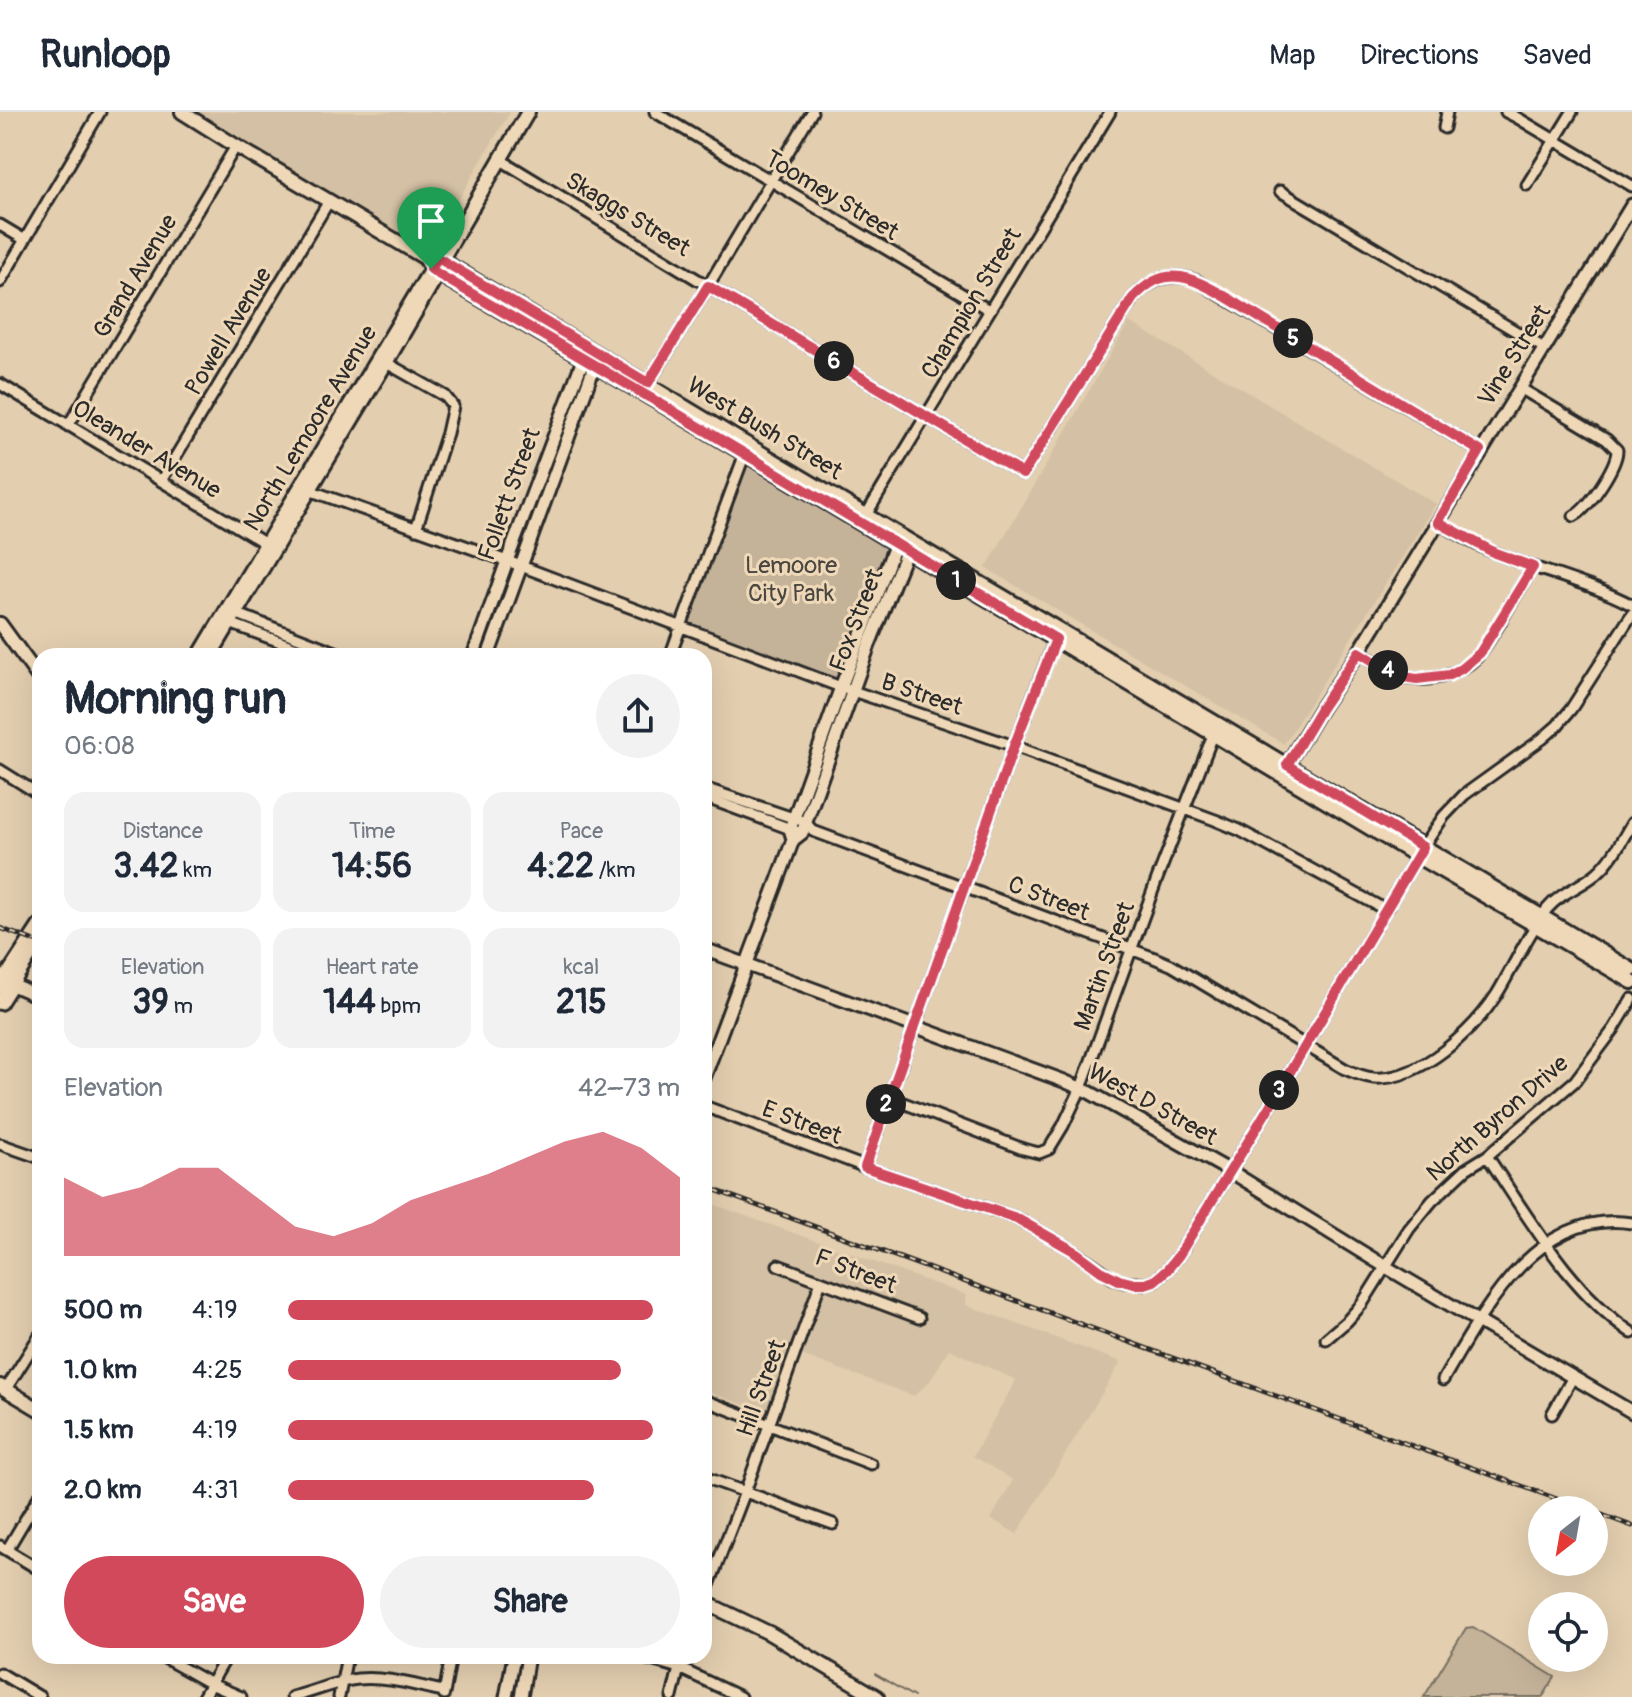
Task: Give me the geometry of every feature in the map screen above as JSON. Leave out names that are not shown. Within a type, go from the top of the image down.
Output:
[{"type":"main road","name":"West Bush Street","points":[[182,112],[1216,728],[1539,922],[1632,982]]},
{"type":"main road","name":"North Lemoore Avenue","points":[[205,648],[271,546],[528,112]]},
{"type":"main road","name":"North Lemoore Avenue","points":[[214,648],[228,616]]},
{"type":"main road","points":[[0,624],[32,668]]},
{"type":"main road","name":"West Bush Street","points":[[1539,922],[1632,970]]},
{"type":"main road","points":[[0,1003],[5,984],[32,938]]},
{"type":"main road","points":[[5,984],[32,950]]},
{"type":"main road","points":[[3,1388],[32,1405]]},
{"type":"main road","points":[[712,1604],[769,1633],[877,1697]]},
{"type":"street","points":[[0,282],[100,112]]},
{"type":"street","name":"Toomey Street","points":[[655,112],[989,310]]},
{"type":"street","points":[[645,388],[812,112]]},
{"type":"street","name":"Champion Street","points":[[864,519],[1110,112]]},
{"type":"street","points":[[1444,128],[1447,112]]},
{"type":"street","points":[[1506,112],[1632,186]]},
{"type":"street","points":[[1527,185],[1572,112]]},
{"type":"street","name":"Grand Avenue","points":[[68,426],[236,146]]},
{"type":"street","name":"Skaggs Street","points":[[501,160],[1023,474],[1133,298],[1156,280],[1171,276],[1197,281],[1480,451]]},
{"type":"street","points":[[1280,191],[1544,348]]},
{"type":"street","name":"Powell Avenue","points":[[161,481],[329,201]]},
{"type":"street","name":"Vine Street","points":[[1284,770],[1632,205]]},
{"type":"street","points":[[0,225],[25,240]]},
{"type":"street","name":"Follett Street","points":[[476,648],[585,353]]},
{"type":"street","name":"Follett Street","points":[[491,648],[597,360]]},
{"type":"street","points":[[382,361],[445,396],[453,406],[416,529]]},
{"type":"street","name":"Oleander Avenue","points":[[0,384],[271,546]]},
{"type":"street","points":[[1520,388],[1607,440],[1617,450],[1616,460],[1584,509],[1574,516]]},
{"type":"street","points":[[673,648],[746,450]]},
{"type":"street","name":"B Street","points":[[305,489],[1239,830],[1386,910]]},
{"type":"street","points":[[1438,522],[1495,553],[1613,595],[1632,605]]},
{"type":"street","name":"Fox Street","points":[[799,828],[841,687],[903,544]]},
{"type":"street","name":"Fox Street","points":[[712,1056],[853,691],[903,544]]},
{"type":"street","points":[[1359,652],[1404,677],[1417,679],[1449,675],[1480,653],[1533,567]]},
{"type":"street","points":[[1230,1171],[1444,816],[1464,795],[1557,726],[1632,614]]},
{"type":"street","points":[[228,616],[293,647]]},
{"type":"street","points":[[865,1167],[1014,746],[1058,634]]},
{"type":"street","name":"Martin Street","points":[[888,1097],[1023,1149],[1039,1153],[1049,1149],[1081,1088],[1216,728]]},
{"type":"street","points":[[0,770],[32,790]]},
{"type":"street","name":"C Street","points":[[712,791],[799,828]]},
{"type":"street","name":"C Street","points":[[712,800],[799,828],[1171,965],[1345,1069],[1374,1078],[1417,1068],[1462,1036],[1496,995],[1556,899],[1600,871],[1632,823]]},
{"type":"street","name":"West D Street","points":[[712,952],[1081,1088],[1230,1171],[1477,1322],[1632,1412]]},
{"type":"street","points":[[5,984],[32,994]]},
{"type":"street","name":"North Byron Drive","points":[[1326,1339],[1362,1304],[1409,1229],[1432,1201],[1466,1169],[1487,1156],[1575,1081],[1632,999]]},
{"type":"street","name":"E Street","points":[[712,1109],[865,1167],[1016,1218],[1074,1251],[1113,1278],[1135,1284],[1149,1283],[1167,1270],[1230,1171]]},
{"type":"street","points":[[0,1144],[32,1155]]},
{"type":"street","points":[[1487,1156],[1581,1290],[1632,1333]]},
{"type":"street","points":[[1443,1380],[1494,1296],[1523,1262],[1564,1234],[1593,1223],[1632,1223]]},
{"type":"street","name":"F Street","points":[[778,1265],[919,1318]]},
{"type":"street","name":"Hill Street","points":[[712,1579],[821,1281]]},
{"type":"street","points":[[3,1388],[32,1346]]},
{"type":"street","points":[[1552,1414],[1573,1377]]},
{"type":"street","points":[[712,1403],[871,1464]]},
{"type":"street","points":[[712,1480],[833,1524]]},
{"type":"street","points":[[32,1507],[3,1548],[32,1565]]},
{"type":"street","points":[[175,1664],[241,1697]]},
{"type":"street","points":[[203,1697],[222,1664]]},
{"type":"street","points":[[339,1697],[346,1664]]},
{"type":"street","points":[[292,1697],[343,1682],[367,1679],[391,1681],[444,1694],[450,1664]]},
{"type":"street","points":[[506,1697],[512,1664]]},
{"type":"street","points":[[521,1697],[527,1664]]},
{"type":"street","points":[[665,1664],[740,1697]]},
{"type":"street","points":[[672,1697],[679,1664]]},
{"type":"street","points":[[679,1668],[684,1664]]},
{"type":"street","points":[[0,1673],[40,1697]]},
{"type":"shaded area","points":[[198,112],[510,112],[432,244],[423,247]]},
{"type":"shaded area","points":[[1129,322],[1436,504],[1284,744],[986,568]]},
{"type":"shaded area","points":[[712,1204],[966,1295],[966,1305],[1121,1362],[1017,1534],[991,1519],[1013,1480],[973,1456],[1016,1380],[949,1349],[930,1381],[914,1396],[790,1351],[767,1413],[712,1393]]},
{"type":"green space","name":"Lemoore City Park","points":[[745,455],[896,543],[841,687],[681,628]]},
{"type":"green space","points":[[1473,1627],[1528,1661],[1528,1672],[1547,1672],[1555,1677],[1544,1695],[1424,1697],[1466,1628]]},
{"type":"waterway","points":[[875,1674],[914,1697]]},
{"type":"railway","points":[[0,928],[32,940]]},
{"type":"railway","points":[[712,1189],[1549,1496]]},
{"type":"railway","points":[[1608,1517],[1632,1526]]},
{"type":"route","points":[[438,258],[648,383],[708,286],[1023,474],[1133,298],[1144,287],[1162,277],[1190,278],[1480,451],[1438,522],[1495,553],[1533,567],[1480,653],[1449,675],[1428,679],[1404,677],[1359,652],[1287,765],[1423,847],[1235,1164],[1179,1255],[1159,1278],[1145,1284],[1119,1280],[1016,1218],[865,1167],[1014,746],[1056,639],[431,269],[438,258]]}]
